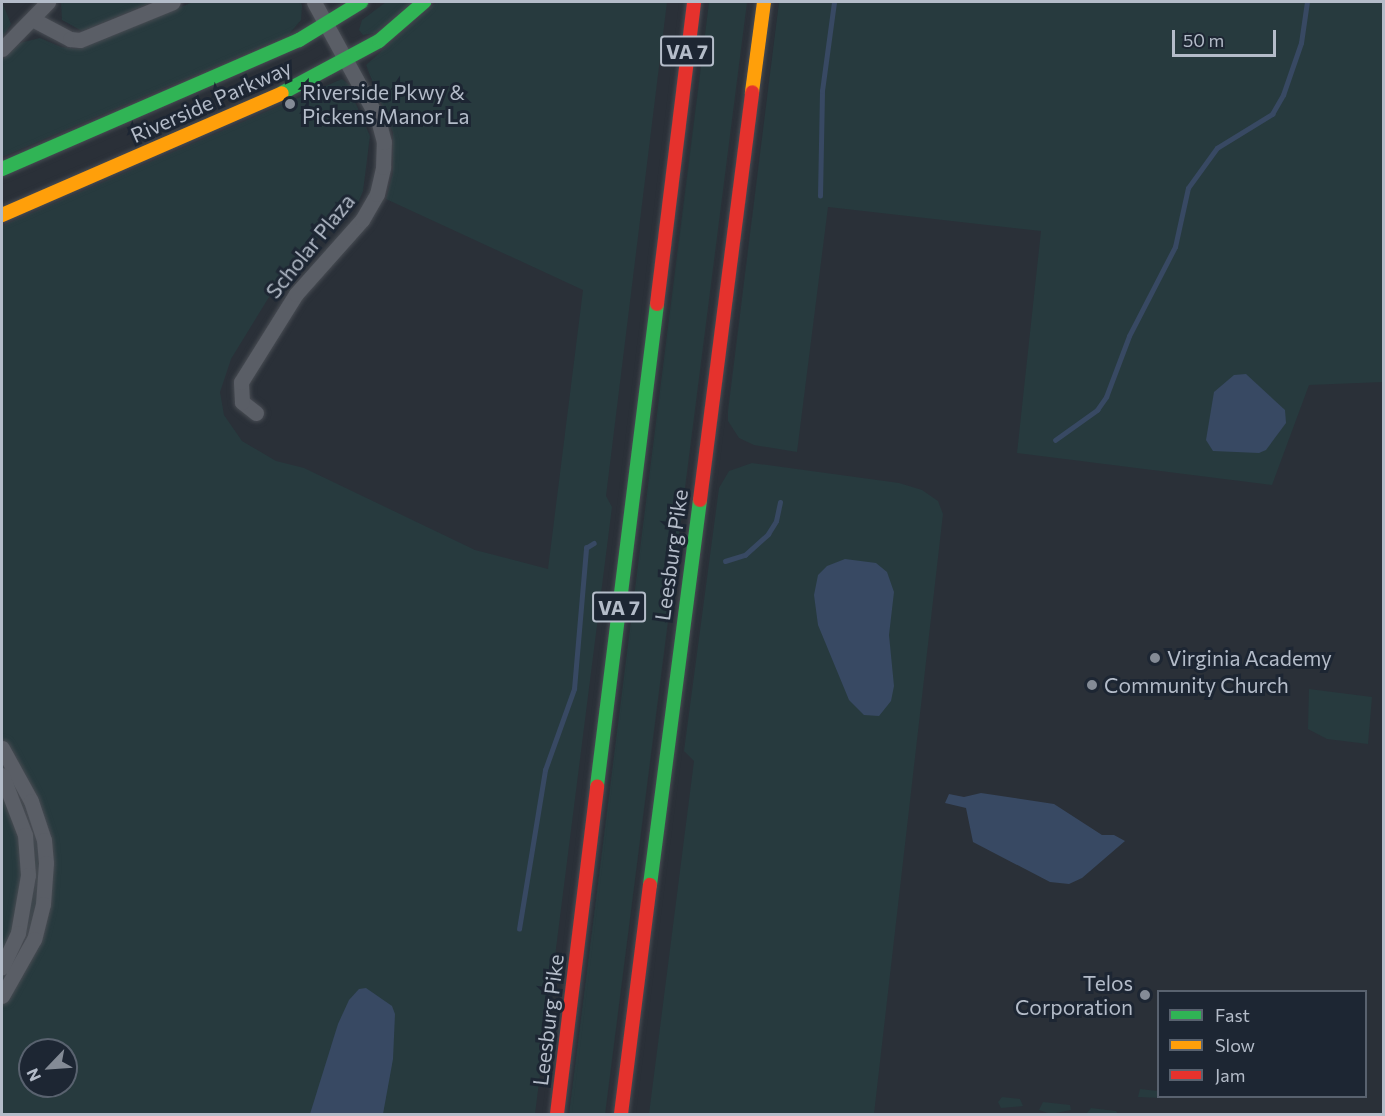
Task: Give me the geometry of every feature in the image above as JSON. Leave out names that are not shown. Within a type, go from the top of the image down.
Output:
[{"type":"main road","name":"Riverside Parkway","points":[[2,170],[299,40],[361,2]]},
{"type":"main road","name":"Riverside Parkway","points":[[2,215],[312,80],[379,41],[424,2]]},
{"type":"main road","points":[[681,99],[685,2]]},
{"type":"main road","name":"Leesburg Pike","points":[[557,1114],[694,2]]},
{"type":"main road","name":"Leesburg Pike","points":[[621,1114],[765,2]]},
{"type":"street","points":[[2,49],[34,20],[48,2]]},
{"type":"street","points":[[34,20],[70,39],[80,40],[173,2]]},
{"type":"street","name":"Scholar Plaza","points":[[256,413],[242,402],[241,382],[303,285],[362,220],[381,181],[384,155],[382,132],[348,60],[314,2]]},
{"type":"street","points":[[2,748],[32,801],[44,840],[45,863],[43,904],[34,939],[2,996]]},
{"type":"street","points":[[2,776],[25,835],[28,875],[18,933],[2,968]]},
{"type":"green space","points":[[2,2],[11,24],[2,38]]},
{"type":"green space","points":[[61,2],[153,2],[82,31],[62,20]]},
{"type":"green space","points":[[193,2],[301,2],[301,20],[289,34],[2,157],[2,60],[20,43],[40,38],[61,47],[79,49]]},
{"type":"green space","points":[[386,2],[413,2],[374,33],[363,35],[359,30],[362,20]]},
{"type":"green space","points":[[437,2],[667,2],[606,496],[612,507],[535,1114],[2,1114],[2,226],[342,79],[353,88],[352,95],[370,136],[363,191],[358,203],[339,206],[327,229],[288,266],[231,359],[220,392],[224,415],[242,441],[276,461],[304,468],[475,550],[548,569],[583,290],[386,199],[393,173],[393,133],[366,65]]},
{"type":"green space","points":[[709,2],[747,2],[605,1114],[569,1114]]},
{"type":"green space","points":[[779,2],[1383,2],[1383,382],[1309,385],[1272,485],[1017,453],[1041,231],[828,207],[797,452],[754,445],[739,438],[728,421],[728,411]]},
{"type":"green space","points":[[752,463],[899,483],[922,490],[938,501],[943,514],[874,1114],[649,1114],[694,761],[684,751],[719,488],[729,471]]},
{"type":"green space","points":[[1309,689],[1372,697],[1368,744],[1327,739],[1308,729]]},
{"type":"green space","points":[[1140,1089],[1157,1091],[1157,1098],[1138,1097]]},
{"type":"green space","points":[[1002,1097],[1020,1099],[1023,1106],[1001,1108],[998,1102]]},
{"type":"green space","points":[[1043,1102],[1070,1105],[1071,1110],[1051,1114],[1039,1110]]},
{"type":"green space","points":[[1091,1108],[1116,1111],[1118,1114],[1086,1114]]},
{"type":"water","points":[[1246,374],[1285,410],[1286,423],[1266,450],[1259,453],[1213,451],[1206,440],[1214,392],[1234,375]]},
{"type":"water","points":[[845,559],[876,563],[887,572],[894,592],[889,635],[894,686],[891,701],[879,716],[864,715],[849,700],[818,625],[814,595],[818,575],[827,566]]},
{"type":"water","points":[[981,793],[1054,804],[1102,835],[1114,835],[1125,841],[1082,878],[1069,884],[1050,882],[973,842],[966,808],[945,803],[949,794],[964,797]]},
{"type":"water","points":[[366,988],[392,1006],[395,1014],[393,1059],[383,1114],[310,1114],[338,1024],[349,1000],[359,989]]},
{"type":"waterway","points":[[820,196],[822,91],[834,2]]},
{"type":"waterway","points":[[1055,440],[1097,410],[1106,397],[1129,336],[1175,247],[1188,188],[1217,148],[1272,114],[1283,95],[1301,43],[1307,2]]},
{"type":"waterway","points":[[725,561],[745,555],[768,534],[776,521],[780,502]]},
{"type":"waterway","points":[[519,929],[545,770],[574,689],[586,548],[594,543]]},
{"type":"traffic: fast","points":[[2,169],[299,40],[361,2]]},
{"type":"traffic: fast","points":[[282,93],[379,41],[424,2]]},
{"type":"traffic: fast","points":[[597,786],[657,304]]},
{"type":"traffic: fast","points":[[650,885],[700,500]]},
{"type":"traffic: slow","points":[[752,92],[764,2]]},
{"type":"traffic: slow","points":[[2,215],[282,93]]},
{"type":"traffic: jam","points":[[657,304],[694,2]]},
{"type":"traffic: jam","points":[[700,500],[752,92]]},
{"type":"traffic: jam","points":[[557,1114],[597,786]]},
{"type":"traffic: jam","points":[[621,1114],[650,885]]},
{"type":"place","name":"Riverside Pkwy & Pickens Manor La","points":[[290,104]]},
{"type":"place","name":"Virginia Academy","points":[[1155,658]]},
{"type":"place","name":"Community Church","points":[[1092,685]]},
{"type":"place","name":"Telos Corporation","points":[[1145,995]]}]
